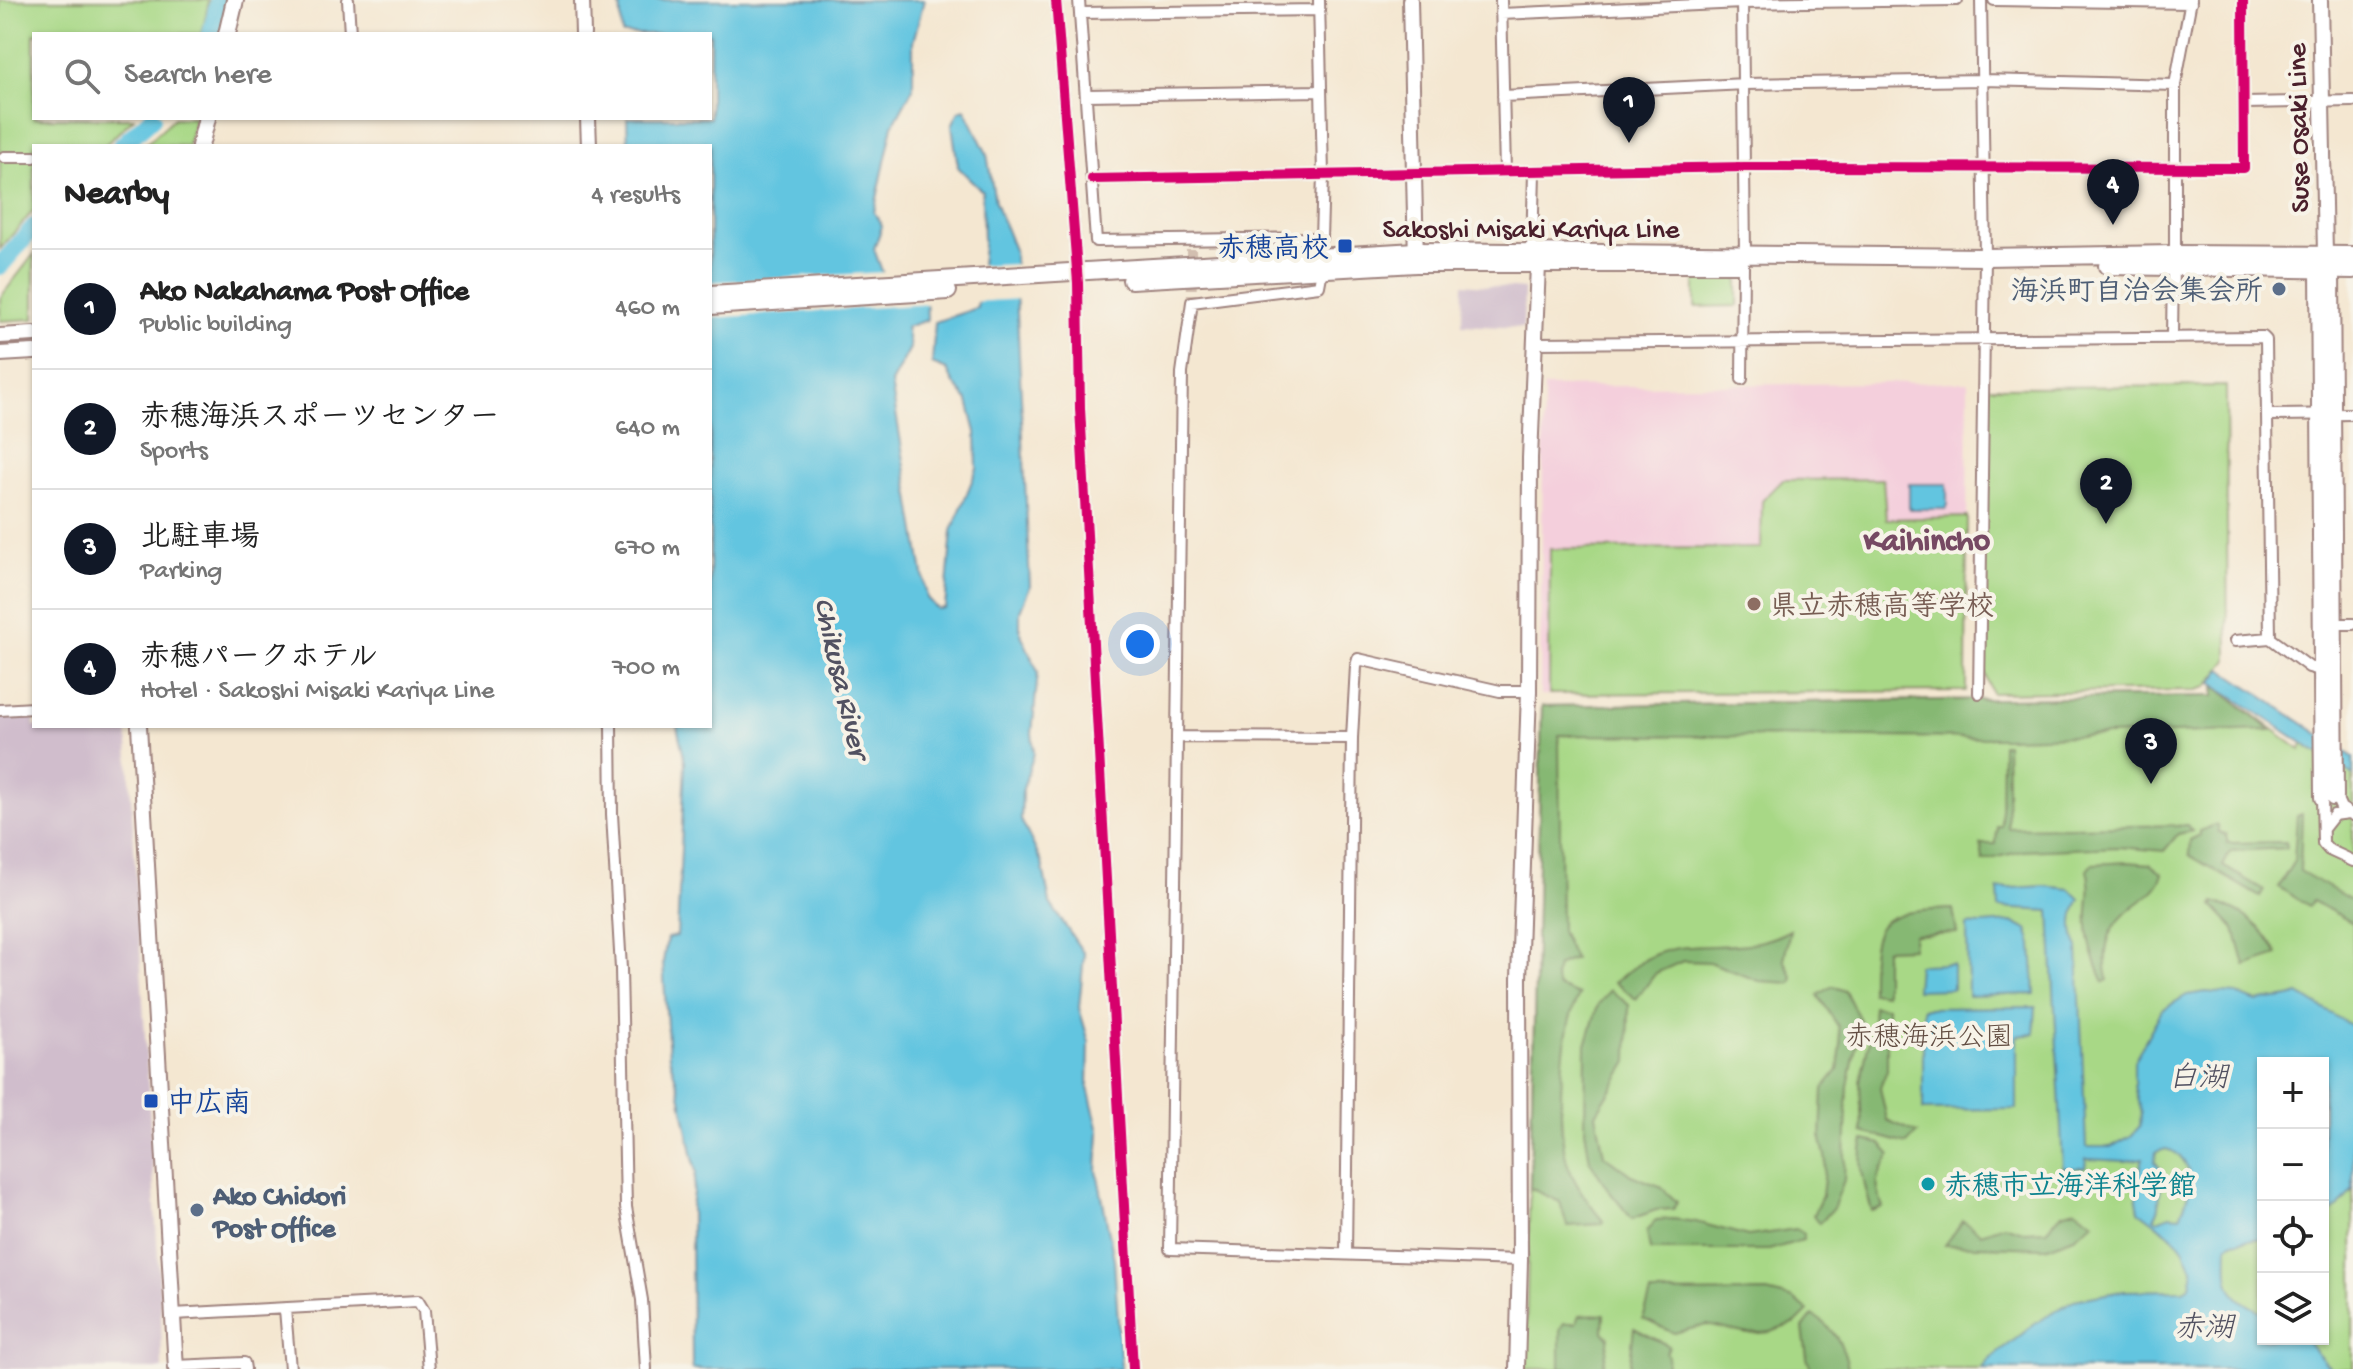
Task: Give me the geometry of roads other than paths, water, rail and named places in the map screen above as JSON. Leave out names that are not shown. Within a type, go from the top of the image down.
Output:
[{"type":"main road","points":[[227,32],[235,0]]},
{"type":"main road","points":[[200,144],[206,120]]},
{"type":"main road","name":"Sakoshi Misaki Kariya Line","points":[[2325,265],[2353,255]]},
{"type":"main road","name":"Sakoshi Misaki Kariya Line","points":[[712,294],[1073,278],[1416,258],[2174,260],[2325,265],[2353,270]]},
{"type":"main road","name":"Sakoshi Misaki Kariya Line","points":[[712,306],[1073,278]]},
{"type":"street","points":[[348,0],[350,32]]},
{"type":"street","points":[[582,0],[583,32]]},
{"type":"street","points":[[1056,0],[1133,1369]]},
{"type":"street","points":[[1079,0],[1096,241],[1191,245],[1321,238]]},
{"type":"street","points":[[1410,0],[1416,258]]},
{"type":"street","points":[[1501,0],[1505,172]]},
{"type":"street","points":[[1501,14],[1742,2],[1957,0]]},
{"type":"street","points":[[1979,693],[1984,261],[1981,0]]},
{"type":"street","points":[[1994,0],[2191,2],[2175,85],[2172,337]]},
{"type":"street","points":[[1092,179],[1745,167],[2244,168],[2243,0]]},
{"type":"street","name":"Suse Osaki Line","points":[[2320,0],[2328,736]]},
{"type":"street","points":[[1742,2],[1745,84],[1742,379]]},
{"type":"street","points":[[1080,13],[1319,5],[1323,175],[1319,286],[1192,302],[1182,373],[1170,1249],[1520,1260]]},
{"type":"street","points":[[1503,96],[1745,84],[1983,80],[2175,85]]},
{"type":"street","points":[[1087,95],[1320,91]]},
{"type":"street","points":[[2245,103],[2353,101]]},
{"type":"street","points":[[588,120],[589,144]]},
{"type":"street","points":[[4,157],[32,157]]},
{"type":"street","points":[[1517,1369],[1520,1260],[1519,979],[1529,691],[1530,458],[1535,343],[1534,172]]},
{"type":"street","points":[[0,336],[32,334]]},
{"type":"street","points":[[1535,343],[2263,337],[2266,340],[2270,638]]},
{"type":"street","points":[[0,354],[32,352]]},
{"type":"street","points":[[2267,415],[2353,414]]},
{"type":"street","points":[[2327,624],[2353,624]]},
{"type":"street","points":[[2235,641],[2270,638],[2309,667],[2327,672]]},
{"type":"street","points":[[1346,1254],[1352,738],[1358,659],[1500,691],[1529,691]]},
{"type":"street","points":[[0,710],[32,708]]},
{"type":"street","points":[[139,728],[176,1368],[244,1363],[245,1369]]},
{"type":"street","points":[[611,728],[612,814],[621,969],[626,1207],[642,1300],[646,1369]]},
{"type":"street","points":[[2326,801],[2322,759],[2328,736]]},
{"type":"street","points":[[2328,736],[2336,769],[2326,801],[2322,831],[2325,847],[2353,861]]},
{"type":"street","points":[[1177,737],[1352,738]]},
{"type":"street","points":[[2326,801],[2351,814]]},
{"type":"street","points":[[2322,831],[2331,817],[2351,814]]},
{"type":"street","points":[[173,1314],[418,1301],[424,1311],[429,1369]]},
{"type":"street","points":[[285,1309],[290,1369]]},
{"type":"water","name":"Chikusa River","points":[[620,0],[924,0],[913,42],[913,88],[893,125],[874,212],[882,226],[874,249],[883,274],[926,295],[927,320],[906,327],[910,348],[891,383],[927,598],[937,609],[945,608],[952,531],[977,468],[976,432],[968,401],[947,370],[932,364],[935,322],[977,308],[983,245],[982,191],[958,167],[952,125],[959,111],[965,109],[987,154],[995,202],[1014,250],[1030,586],[1020,611],[1020,632],[1038,672],[1032,733],[1034,753],[1022,792],[1021,820],[1042,863],[1050,903],[1084,954],[1079,1008],[1089,1042],[1088,1088],[1099,1131],[1097,1171],[1114,1259],[1121,1369],[692,1369],[691,1207],[696,1172],[679,1089],[669,1057],[663,962],[667,938],[677,936],[685,762],[677,728],[712,728],[712,144],[628,144],[627,120],[712,120],[712,32],[622,32]]},
{"type":"water","points":[[1909,484],[1947,484],[1947,509],[1909,509]]},
{"type":"water","points":[[2222,669],[2353,757],[2353,776],[2212,683]]},
{"type":"water","points":[[2044,886],[2070,889],[2080,899],[2073,923],[2078,948],[2086,1147],[2111,1147],[2131,1136],[2140,1126],[2134,1061],[2162,1010],[2187,995],[2206,992],[2237,994],[2257,1002],[2299,994],[2353,1027],[2353,1189],[2329,1214],[2329,1057],[2257,1057],[2257,1239],[2232,1242],[2228,1246],[2231,1287],[2241,1301],[2257,1309],[2257,1345],[2309,1345],[2331,1369],[1981,1369],[2036,1323],[2074,1300],[2122,1291],[2183,1290],[2190,1286],[2193,1271],[2176,1239],[2139,1211],[2135,1189],[2143,1158],[2126,1161],[2086,1159],[2085,1168],[2063,1168],[2050,911],[1999,908],[1998,889]],"holes":[[[2166,1149],[2183,1160],[2189,1188],[2180,1216],[2170,1215],[2157,1220],[2154,1218],[2164,1177],[2155,1162],[2156,1152]]]},
{"type":"water","points":[[2012,922],[2027,930],[2032,944],[2035,994],[1968,996],[1967,925]]},
{"type":"water","points":[[1953,964],[1953,989],[1916,990],[1918,965]]},
{"type":"water","points":[[2036,1007],[2034,1034],[2017,1036],[2017,1109],[1923,1110],[1923,1008]]},
{"type":"waterway","points":[[211,32],[219,0]]},
{"type":"waterway","points":[[123,144],[150,120]]},
{"type":"waterway","points":[[0,266],[32,229]]},
{"type":"tunnel","points":[[1191,249],[1192,302]]},
{"type":"place","name":"Ako Nakahama Post Office","points":[[1629,143]]},
{"type":"place","name":"赤穂パークホテル","points":[[2113,225]]},
{"type":"place","name":"赤穂高校","points":[[1345,246]]},
{"type":"place","name":"海浜町自治会集会所","points":[[2279,289]]},
{"type":"place","name":"赤穂海浜スポーツセンター","points":[[2106,524]]},
{"type":"place","name":"県立赤穂高等学校","points":[[1754,604]]},
{"type":"place","name":"北駐車場","points":[[2151,784]]},
{"type":"place","name":"中広南","points":[[151,1101]]},
{"type":"place","name":"赤穂市立海洋科学館","points":[[1928,1184]]},
{"type":"place","name":"Ako Chidori Post Office","points":[[197,1210]]},
{"type":"district","name":"Kaihincho","points":[[1927,538]]},
{"type":"park label","name":"赤穂海浜公園","points":[[1929,1035]]},
{"type":"water label","name":"白湖","points":[[2198,1076]]},
{"type":"water label","name":"赤湖","points":[[2204,1326]]}]
